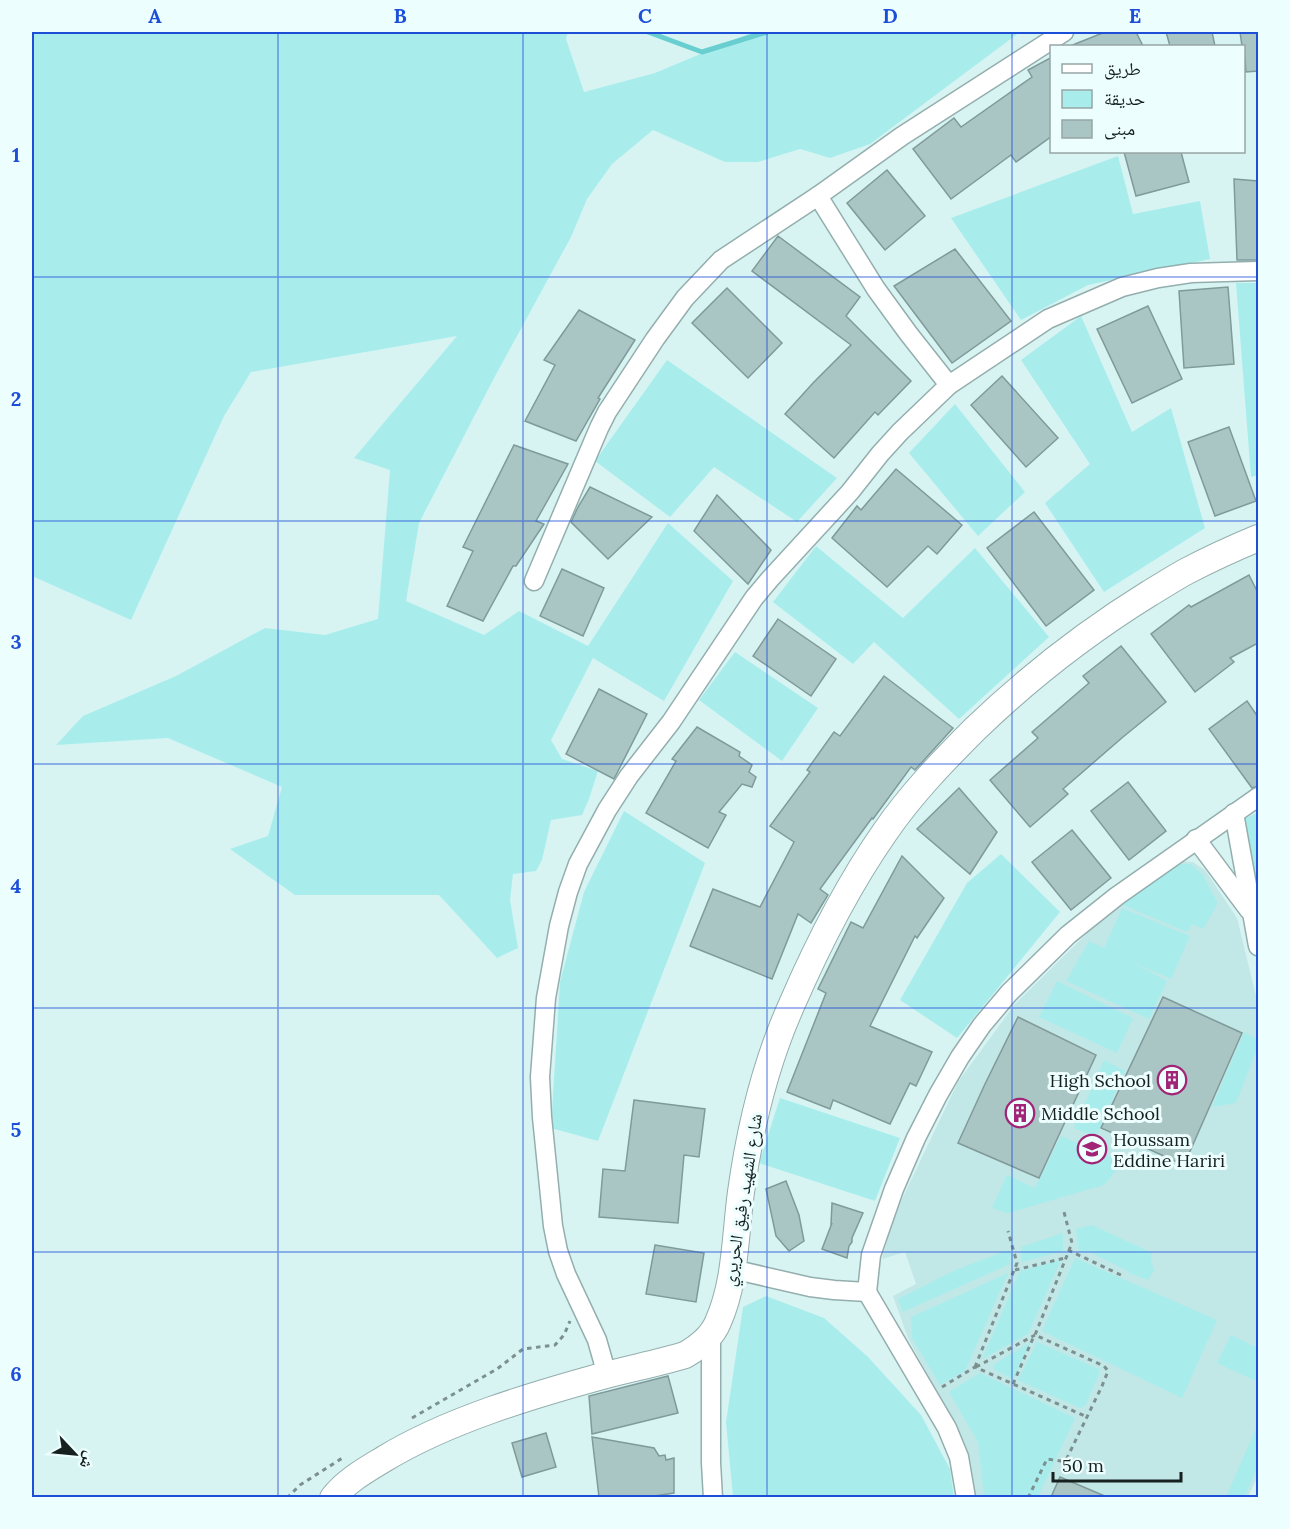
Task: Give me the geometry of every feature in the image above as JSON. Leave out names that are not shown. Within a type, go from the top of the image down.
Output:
[{"type":"street","points":[[534,581],[607,412],[685,298],[721,260],[903,136],[1064,32]]},
{"type":"street","points":[[818,196],[876,289],[949,385]]},
{"type":"street","points":[[607,1375],[597,1340],[576,1297],[558,1251],[553,1226],[540,1077],[546,998],[559,927],[578,864],[602,818],[629,776],[671,722],[754,598],[850,492],[900,432],[949,385],[1048,319],[1122,287],[1191,273],[1258,271]]},
{"type":"street","name":"شارع الشهيد رفيق الحريري","points":[[333,1497],[349,1481],[364,1471],[401,1448],[433,1434],[526,1398],[686,1355],[711,1334],[722,1312],[732,1269],[748,1144],[771,1058],[792,1004],[817,950],[848,891],[885,831],[917,790],[961,743],[1036,673],[1081,639],[1186,571],[1258,538]]},
{"type":"street","points":[[966,1497],[959,1457],[947,1428],[867,1292],[871,1255],[894,1189],[916,1138],[960,1057],[982,1025],[1009,993],[1068,935],[1196,839],[1258,797]]},
{"type":"street","points":[[1234,813],[1258,946]]},
{"type":"street","points":[[1196,839],[1254,919]]},
{"type":"street","points":[[732,1269],[810,1287],[867,1292]]},
{"type":"street","points":[[711,1334],[713,1497]]},
{"type":"path","points":[[1013,1384],[1072,1243],[1064,1212]]},
{"type":"path","points":[[975,1368],[1017,1263],[1008,1231]]},
{"type":"path","points":[[1068,1250],[1123,1276]]},
{"type":"path","points":[[1014,1270],[1065,1258]]},
{"type":"path","points":[[405,1422],[497,1369],[523,1349],[555,1345],[569,1326],[576,1297]]},
{"type":"path","points":[[936,1390],[1035,1335]]},
{"type":"path","points":[[1028,1497],[1047,1459],[1061,1461],[1067,1458],[1108,1371],[1104,1366],[1035,1335]]},
{"type":"path","points":[[975,1368],[1087,1417]]},
{"type":"path","points":[[287,1497],[300,1485],[344,1457]]},
{"type":"shaded area","name":"Houssam Eddine Hariri","points":[[1180,861],[1193,862],[1205,870],[1237,918],[1258,1004],[1258,1476],[1248,1497],[972,1497],[966,1446],[908,1338],[893,1296],[916,1284],[905,1252],[882,1259],[894,1216],[958,1082],[1015,1004],[1118,903]]},
{"type":"green space","points":[[32,32],[568,32],[566,39],[584,92],[655,73],[753,32],[1020,32],[870,144],[830,158],[800,149],[758,162],[725,162],[653,130],[612,164],[587,199],[571,237],[419,523],[406,601],[484,635],[519,611],[588,646],[668,523],[733,581],[664,701],[593,658],[551,740],[562,759],[598,771],[582,815],[551,820],[542,860],[536,871],[513,874],[510,900],[518,948],[497,958],[439,895],[295,895],[230,849],[268,836],[282,787],[168,738],[56,745],[83,716],[176,676],[265,628],[325,635],[378,619],[390,470],[354,458],[457,336],[251,372],[224,416],[131,620],[32,576]]},
{"type":"green space","points":[[1118,156],[1133,214],[1200,201],[1210,259],[1088,285],[1021,320],[951,218]]},
{"type":"green space","points":[[1236,283],[1258,283],[1258,475],[1251,477]]},
{"type":"green space","points":[[1081,316],[1132,432],[1171,408],[1205,528],[1104,592],[1045,503],[1090,464],[1021,360]]},
{"type":"green space","points":[[667,360],[837,478],[797,522],[714,467],[670,517],[595,461]]},
{"type":"green space","points":[[955,404],[1025,492],[978,536],[909,453]]},
{"type":"green space","points":[[816,546],[903,618],[975,548],[1049,637],[959,719],[874,642],[853,664],[773,602]]},
{"type":"green space","points":[[735,652],[818,708],[782,761],[699,700]]},
{"type":"green space","points":[[624,811],[705,863],[598,1141],[551,1128],[560,982],[584,892]]},
{"type":"green space","points":[[1258,812],[1258,889],[1245,819]]},
{"type":"green space","points":[[1001,854],[1060,912],[957,1038],[900,1000],[967,883]]},
{"type":"green space","points":[[1180,864],[1190,864],[1202,874],[1218,903],[1203,929],[1192,924],[1187,932],[1120,904]]},
{"type":"green space","points":[[1122,908],[1190,936],[1171,979],[1134,963],[1167,981],[1149,1019],[1066,981],[1089,941],[1104,948]]},
{"type":"green space","points":[[1057,981],[1133,1018],[1117,1053],[1039,1017]]},
{"type":"green space","points":[[1244,1032],[1258,1040],[1258,1046],[1236,1103],[1212,1107]]},
{"type":"green space","points":[[1104,1060],[1125,1071],[1096,1137],[1074,1128]]},
{"type":"green space","points":[[780,1098],[900,1138],[875,1201],[759,1163]]},
{"type":"green space","points":[[1061,1136],[1119,1160],[1120,1166],[1104,1185],[1008,1213],[992,1208],[1007,1175],[1035,1188]]},
{"type":"green space","points":[[1092,1225],[1152,1253],[1151,1261],[1154,1270],[1148,1280],[1129,1273],[1090,1252],[1079,1252],[1076,1229]]},
{"type":"green space","points":[[1063,1233],[1063,1251],[1022,1262],[1021,1247]]},
{"type":"green space","points":[[1005,1251],[1011,1252],[1010,1264],[903,1312],[898,1299],[953,1271]]},
{"type":"green space","points":[[1075,1258],[1217,1320],[1182,1398],[1042,1331]]},
{"type":"green space","points":[[1061,1260],[1028,1334],[982,1359],[1020,1271]]},
{"type":"green space","points":[[1008,1273],[965,1371],[940,1385],[912,1338],[911,1317]]},
{"type":"green space","points":[[766,1296],[824,1318],[868,1357],[921,1415],[950,1469],[954,1497],[733,1497],[726,1422],[743,1307]]},
{"type":"green space","points":[[1231,1335],[1258,1348],[1258,1382],[1217,1363]]},
{"type":"green space","points":[[1031,1342],[1013,1379],[993,1369],[994,1364]]},
{"type":"green space","points":[[1037,1342],[1099,1369],[1085,1406],[1080,1408],[1018,1380]]},
{"type":"green space","points":[[980,1373],[1075,1418],[1038,1497],[1004,1495],[1003,1497],[984,1497],[978,1442],[949,1392]]},
{"type":"green space","points":[[1258,1424],[1258,1465],[1245,1497],[1226,1497]]},
{"type":"building","points":[[1105,32],[1136,32],[1142,45],[1072,45]]},
{"type":"building","points":[[1166,32],[1212,32],[1215,45],[1170,45]]},
{"type":"building","points":[[1240,32],[1258,32],[1258,71],[1246,72],[1245,45],[1242,45]]},
{"type":"building","points":[[1050,58],[1050,137],[1016,162],[1011,155],[951,199],[913,149],[954,118],[961,127],[1032,77],[1028,70]]},
{"type":"building","points":[[1124,153],[1181,153],[1189,182],[1136,196]]},
{"type":"building","points":[[887,170],[925,216],[885,250],[847,203]]},
{"type":"building","points":[[1234,179],[1258,181],[1258,260],[1237,260]]},
{"type":"building","points":[[778,236],[860,297],[846,316],[911,381],[878,415],[875,412],[834,458],[785,414],[851,345],[752,271]]},
{"type":"building","points":[[955,249],[1011,321],[952,363],[894,286]]},
{"type":"building","points":[[1228,287],[1234,364],[1184,368],[1179,291]]},
{"type":"building","points":[[727,288],[782,343],[748,378],[692,323]]},
{"type":"building","points":[[1148,306],[1182,379],[1132,403],[1097,329]]},
{"type":"building","points":[[579,310],[635,340],[598,398],[600,399],[576,441],[525,421],[555,365],[544,360]]},
{"type":"building","points":[[1002,376],[1058,438],[1026,467],[971,405]]},
{"type":"building","points":[[1229,427],[1256,501],[1215,516],[1188,442]]},
{"type":"building","points":[[514,445],[568,464],[536,521],[544,524],[516,566],[513,566],[483,621],[447,606],[473,551],[463,547]]},
{"type":"building","points":[[896,469],[962,525],[937,554],[928,546],[887,587],[832,538],[857,506],[861,510]]},
{"type":"building","points":[[590,487],[652,517],[608,559],[571,522]]},
{"type":"building","points":[[717,495],[771,550],[748,584],[694,531]]},
{"type":"building","points":[[1034,512],[1094,590],[1046,626],[987,548]]},
{"type":"building","points":[[562,569],[604,588],[583,636],[540,616]]},
{"type":"building","points":[[1249,575],[1258,593],[1258,643],[1230,658],[1234,662],[1195,692],[1151,634],[1189,605],[1191,607]]},
{"type":"building","points":[[778,619],[836,659],[811,696],[753,656]]},
{"type":"building","points":[[1121,646],[1166,702],[1063,789],[1068,794],[1030,827],[990,780],[1038,738],[1032,732],[1089,683],[1083,676]]},
{"type":"building","points":[[884,676],[953,728],[915,770],[911,767],[820,889],[828,895],[811,923],[798,914],[772,979],[690,946],[713,889],[760,907],[794,842],[770,826],[810,772],[807,770],[834,732],[840,736]]},
{"type":"building","points":[[599,689],[647,714],[614,779],[566,754]]},
{"type":"building","points":[[1247,701],[1258,717],[1258,786],[1252,788],[1209,729]]},
{"type":"building","points":[[697,727],[740,752],[739,756],[752,765],[749,772],[756,777],[752,787],[742,784],[719,812],[726,815],[708,848],[646,813],[676,761],[672,759]]},
{"type":"building","points":[[1128,782],[1166,831],[1129,860],[1091,811]]},
{"type":"building","points":[[959,788],[997,832],[970,874],[917,829]]},
{"type":"building","points":[[1072,830],[1111,878],[1071,910],[1032,862]]},
{"type":"building","points":[[902,856],[944,898],[917,938],[915,936],[870,1026],[932,1052],[916,1086],[910,1083],[890,1124],[833,1100],[830,1109],[787,1092],[826,993],[818,989],[851,922],[863,928]]},
{"type":"building","name":"High School","points":[[1163,997],[1242,1033],[1184,1165],[1101,1128]]},
{"type":"building","name":"Middle School","points":[[1018,1017],[1096,1055],[1039,1178],[958,1143]]},
{"type":"building","points":[[634,1100],[705,1109],[699,1157],[684,1155],[678,1223],[599,1217],[603,1169],[625,1171]]},
{"type":"building","points":[[786,1181],[799,1215],[804,1241],[789,1251],[776,1236],[766,1189]]},
{"type":"building","points":[[832,1203],[863,1213],[849,1246],[847,1258],[822,1249],[832,1223]]},
{"type":"building","points":[[655,1245],[704,1253],[696,1302],[646,1294]]},
{"type":"building","points":[[668,1376],[678,1413],[592,1434],[589,1396]]},
{"type":"building","points":[[546,1433],[556,1467],[522,1477],[512,1443]]},
{"type":"building","points":[[592,1437],[654,1448],[659,1456],[665,1455],[666,1460],[674,1458],[674,1493],[648,1497],[599,1497]]},
{"type":"building","points":[[1060,1477],[1107,1497],[1051,1497]]},
{"type":"waterway","points":[[648,32],[702,52],[767,32]]},
{"type":"place","name":"High School","points":[[1172,1080]]},
{"type":"place","name":"Middle School","points":[[1020,1113]]},
{"type":"place","name":"Houssam Eddine Hariri","points":[[1092,1149]]}]
